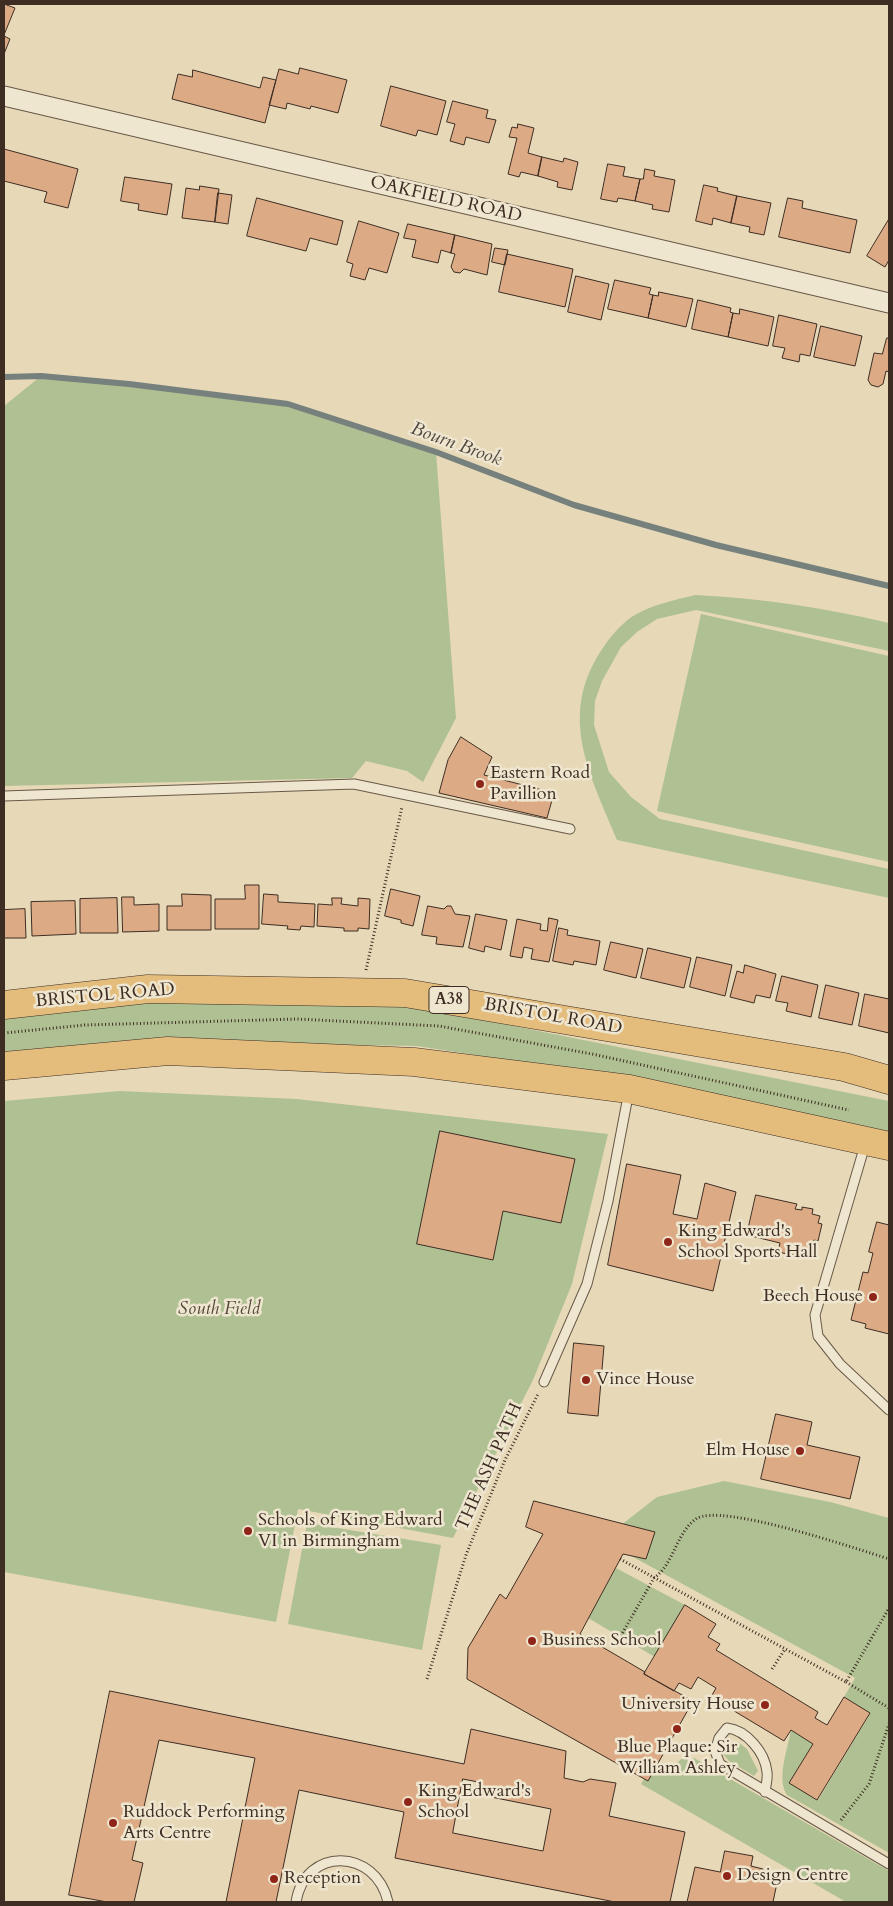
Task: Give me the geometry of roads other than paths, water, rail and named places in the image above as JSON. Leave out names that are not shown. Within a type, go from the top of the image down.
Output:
[{"type":"highway","name":"BRISTOL ROAD","points":[[4,1005],[148,989],[405,992],[844,1067],[889,1080]]},
{"type":"highway","points":[[4,1066],[168,1051],[414,1062],[629,1088],[878,1143]]},
{"type":"street","name":"OAKFIELD ROAD","points":[[4,96],[889,303]]},
{"type":"lane","points":[[4,796],[354,784],[570,829]]},
{"type":"lane","points":[[544,1382],[587,1284],[608,1201],[629,1088]]},
{"type":"lane","points":[[878,1143],[815,1315],[818,1336],[840,1364],[889,1410]]},
{"type":"lane","points":[[765,1792],[767,1771],[758,1747],[737,1729],[727,1728],[719,1738],[715,1751],[720,1764],[765,1792],[829,1830],[889,1864]]},
{"type":"lane","points":[[296,1902],[298,1892],[305,1878],[317,1867],[331,1861],[347,1860],[362,1865],[375,1874],[384,1886],[388,1902]]},
{"type":"waterway","name":"Bourn Brook","points":[[4,377],[41,376],[129,384],[288,404],[436,452],[574,505],[716,545],[889,586]]},
{"type":"place","name":"Eastern Road Pavillion","points":[[480,784]]},
{"type":"place","name":"King Edward's School Sports Hall","points":[[668,1242]]},
{"type":"place","name":"Beech House","points":[[873,1297]]},
{"type":"place","name":"Vince House","points":[[586,1380]]},
{"type":"place","name":"Elm House","points":[[800,1451]]},
{"type":"place","name":"Schools of King Edward VI in Birmingham","points":[[248,1531]]},
{"type":"place","name":"Business School","points":[[532,1641]]},
{"type":"place","name":"University House","points":[[765,1705]]},
{"type":"place","name":"Blue Plaque: Sir William Ashley","points":[[677,1729]]},
{"type":"place","name":"King Edward's School","points":[[408,1802]]},
{"type":"place","name":"Ruddock Performing Arts Centre","points":[[113,1823]]},
{"type":"place","name":"Design Centre","points":[[727,1876]]},
{"type":"place","name":"Reception","points":[[274,1879]]},
{"type":"park label","name":"South Field","points":[[219,1310]]}]
